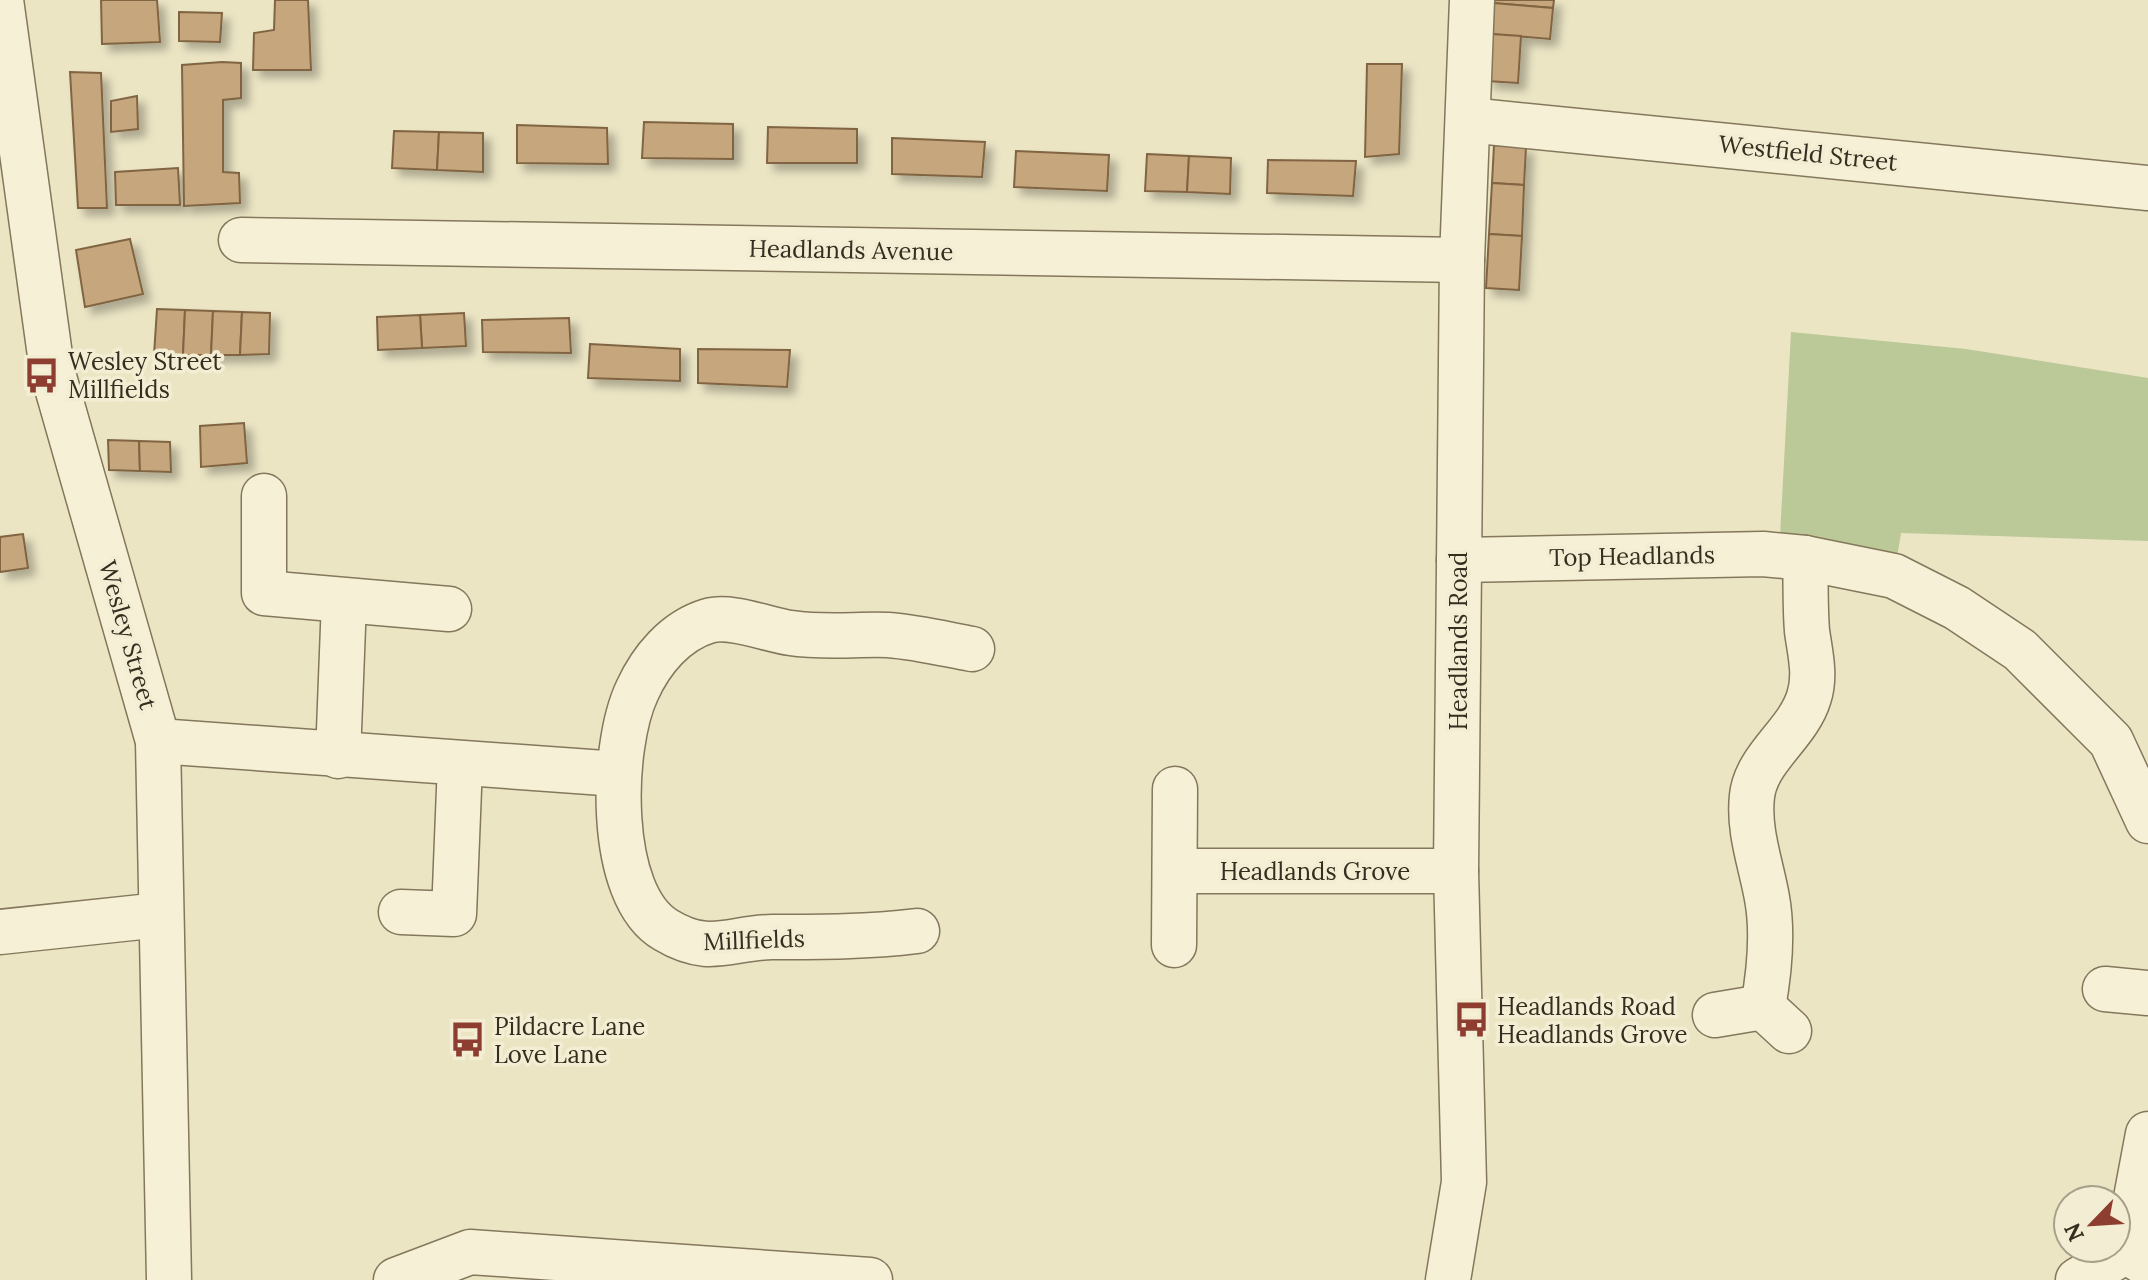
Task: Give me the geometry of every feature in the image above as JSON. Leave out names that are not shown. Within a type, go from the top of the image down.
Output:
[{"type":"street","name":"Wesley Street","points":[[1,0],[52,370],[158,741],[169,1280]]},
{"type":"street","name":"Headlands Road","points":[[1448,1280],[1464,1182],[1456,871],[1462,260],[1472,0]]},
{"type":"street","name":"Westfield Street","points":[[1468,120],[2148,188]]},
{"type":"street","name":"Headlands Avenue","points":[[241,240],[1462,260]]},
{"type":"street","points":[[264,496],[264,593],[449,609]]},
{"type":"street","name":"Top Headlands","points":[[1459,560],[1763,554],[1805,558],[1894,576],[1957,608],[2020,650],[2111,741],[2148,821]]},
{"type":"street","points":[[1715,1015],[1776,1019],[1768,976],[1768,901],[1752,825],[1752,794],[1761,768],[1778,749],[1809,698],[1813,671],[1807,628],[1805,558]]},
{"type":"street","points":[[338,756],[344,601]]},
{"type":"street","name":"Millfields","points":[[917,931],[870,955],[767,937],[725,945],[689,942],[662,928],[639,900],[627,866],[619,819],[618,774],[625,731],[637,691],[658,658],[682,631],[712,619],[792,633],[890,617],[972,649]]},
{"type":"street","points":[[158,741],[618,774]]},
{"type":"street","points":[[401,912],[454,914],[460,764]]},
{"type":"street","points":[[1174,945],[1175,789]]},
{"type":"street","name":"Headlands Grove","points":[[1175,871],[1456,871]]},
{"type":"street","points":[[0,932],[160,915]]},
{"type":"street","points":[[2105,989],[2148,993]]},
{"type":"street","points":[[2078,1280],[2137,1258],[2148,1134]]},
{"type":"street","points":[[396,1280],[470,1252],[526,1268],[864,1280]]},
{"type":"green space","points":[[1791,332],[1966,349],[2148,378],[2148,541],[1901,533],[1894,576],[1779,555]]},
{"type":"building","points":[[101,0],[157,0],[160,42],[102,44]]},
{"type":"building","points":[[275,0],[308,0],[311,70],[253,70],[254,33],[274,30]]},
{"type":"building","points":[[1494,0],[1554,0],[1553,8],[1493,3]]},
{"type":"building","points":[[1493,3],[1553,8],[1550,39],[1491,34]]},
{"type":"building","points":[[179,12],[222,13],[220,42],[179,41]]},
{"type":"building","points":[[1491,34],[1521,36],[1518,83],[1487,81]]},
{"type":"building","points":[[241,63],[241,98],[223,100],[223,172],[239,173],[240,203],[184,206],[182,65]]},
{"type":"building","points":[[1367,64],[1402,64],[1399,154],[1365,157]]},
{"type":"building","points":[[70,72],[101,73],[107,208],[78,208]]},
{"type":"building","points":[[137,96],[138,129],[111,132],[111,101]]},
{"type":"building","points":[[644,122],[733,124],[733,159],[642,158]]},
{"type":"building","points":[[517,125],[607,128],[608,164],[517,163]]},
{"type":"building","points":[[768,127],[857,129],[857,163],[767,163]]},
{"type":"building","points":[[394,131],[439,132],[437,170],[392,168]]},
{"type":"building","points":[[439,132],[483,133],[483,172],[437,170]]},
{"type":"building","points":[[892,138],[985,142],[982,177],[892,174]]},
{"type":"building","points":[[1494,145],[1526,147],[1524,185],[1492,183]]},
{"type":"building","points":[[1016,151],[1109,155],[1107,191],[1014,187]]},
{"type":"building","points":[[1147,154],[1189,156],[1187,192],[1145,191]]},
{"type":"building","points":[[1189,156],[1231,158],[1230,194],[1187,192]]},
{"type":"building","points":[[1268,160],[1356,161],[1353,196],[1267,193]]},
{"type":"building","points":[[178,168],[180,205],[116,205],[115,172]]},
{"type":"building","points":[[1492,183],[1524,185],[1522,236],[1489,234]]},
{"type":"building","points":[[1489,234],[1522,236],[1519,290],[1486,288]]},
{"type":"building","points":[[130,239],[143,294],[85,307],[76,250]]},
{"type":"building","points":[[157,309],[185,310],[183,355],[154,355]]},
{"type":"building","points":[[185,310],[213,311],[211,355],[183,355]]},
{"type":"building","points":[[213,311],[242,312],[240,355],[211,355]]},
{"type":"building","points":[[242,312],[270,313],[269,354],[240,355]]},
{"type":"building","points":[[464,313],[466,346],[422,348],[420,315]]},
{"type":"building","points":[[420,315],[422,348],[378,350],[377,317]]},
{"type":"building","points":[[569,318],[571,353],[483,352],[482,320]]},
{"type":"building","points":[[590,344],[680,349],[680,381],[588,378]]},
{"type":"building","points":[[698,349],[790,350],[787,387],[698,383]]},
{"type":"building","points":[[244,423],[247,463],[201,467],[200,426]]},
{"type":"building","points":[[108,440],[139,441],[140,471],[109,470]]},
{"type":"building","points":[[139,441],[170,442],[171,472],[140,471]]},
{"type":"building","points":[[23,534],[28,568],[0,572],[0,537]]},
{"type":"place","name":"Wesley Street Millfields","points":[[42,375]]},
{"type":"place","name":"Headlands Road Headlands Grove","points":[[1471,1020]]},
{"type":"place","name":"Pildacre Lane Love Lane","points":[[468,1040]]}]
